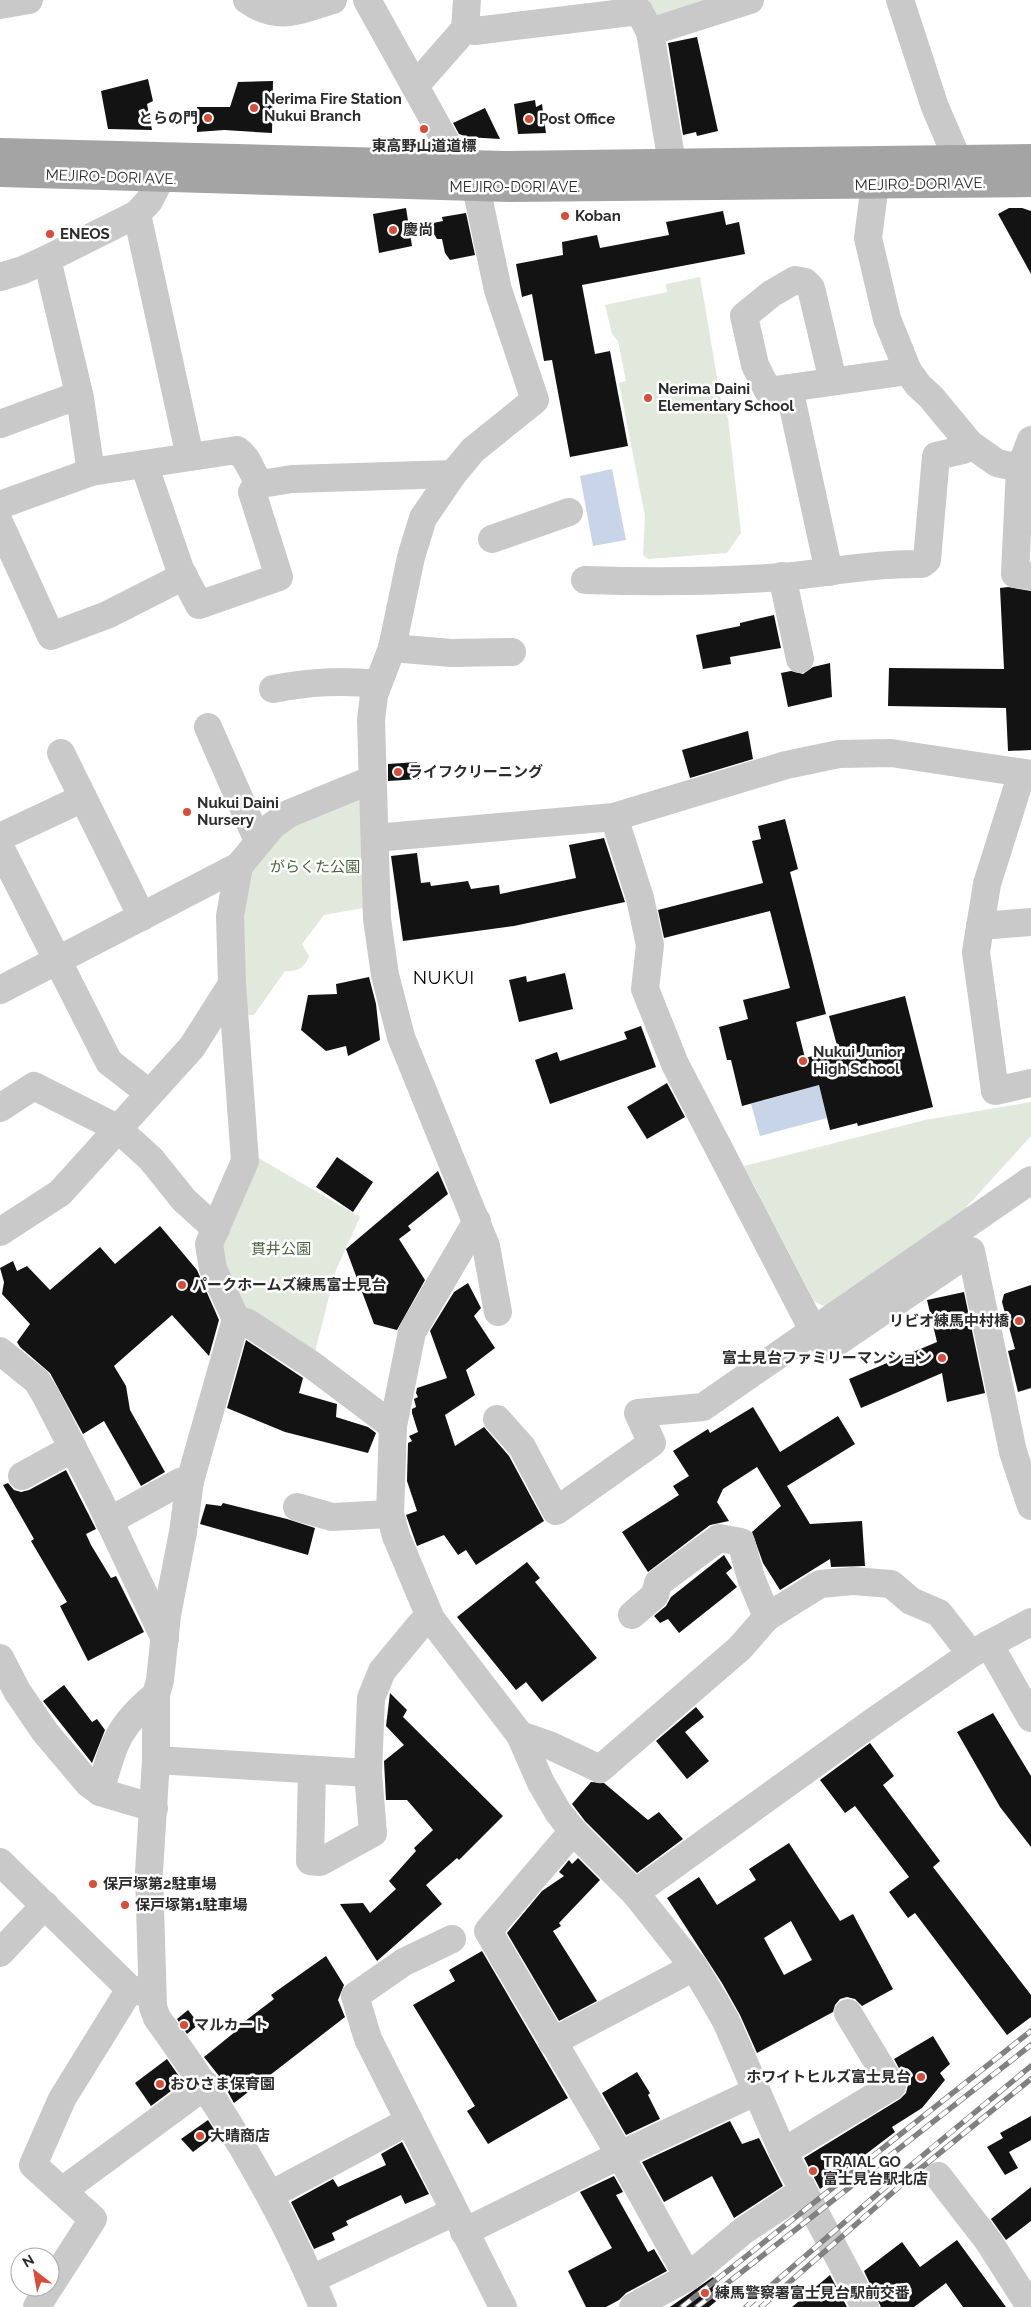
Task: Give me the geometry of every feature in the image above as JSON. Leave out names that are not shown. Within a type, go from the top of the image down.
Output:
[{"type":"main road","name":"MEJIRO-DORI AVE.","points":[[0,152],[461,163],[672,163],[1031,158]]},
{"type":"main road","name":"MEJIRO-DORI AVE.","points":[[0,173],[476,187],[1031,183]]},
{"type":"street","points":[[0,6],[29,0]]},
{"type":"street","points":[[247,0],[268,12],[280,14],[333,0]]},
{"type":"street","points":[[367,0],[446,142],[476,187],[498,290],[535,400],[473,450],[453,474],[423,518],[411,557],[392,648],[378,684],[370,720],[377,919],[385,974],[401,1037],[486,1246],[498,1312]]},
{"type":"street","points":[[415,86],[465,29],[467,0]]},
{"type":"street","points":[[650,32],[750,0]]},
{"type":"street","points":[[900,0],[935,107],[957,158]]},
{"type":"street","points":[[465,29],[475,31],[639,11],[650,32],[672,163]]},
{"type":"street","points":[[0,277],[23,270],[47,259],[137,214],[149,201],[161,178]]},
{"type":"street","points":[[875,184],[868,238],[886,319],[908,371],[970,444],[997,462],[1020,468]]},
{"type":"street","points":[[137,214],[190,457]]},
{"type":"street","points":[[47,259],[79,395],[91,472]]},
{"type":"street","points":[[833,381],[811,288],[805,282],[795,280],[771,294],[744,316],[755,366],[768,391],[908,371]]},
{"type":"street","points":[[788,388],[829,572]]},
{"type":"street","points":[[0,424],[79,395]]},
{"type":"street","points":[[1031,440],[1020,468],[1015,574],[1031,576]]},
{"type":"street","points":[[585,580],[711,581],[829,572],[894,564],[922,564],[927,560],[936,456],[964,450],[970,444]]},
{"type":"street","points":[[0,505],[91,472],[237,450],[251,465],[259,482]]},
{"type":"street","points":[[144,464],[184,576],[199,605],[279,578],[252,492],[259,482]]},
{"type":"street","points":[[259,482],[274,483],[292,479],[453,474]]},
{"type":"street","points":[[492,539],[569,512]]},
{"type":"street","points":[[0,524],[51,636],[107,615],[184,576]]},
{"type":"street","points":[[782,576],[800,660]]},
{"type":"street","points":[[392,648],[451,653],[512,652]]},
{"type":"street","points":[[273,689],[310,682],[347,681],[378,684]]},
{"type":"street","points":[[208,727],[258,841]]},
{"type":"street","points":[[61,753],[142,917]]},
{"type":"street","points":[[375,838],[614,817],[786,765],[839,754],[891,754],[1026,773],[987,884],[976,952],[995,1090],[1031,1083]]},
{"type":"street","points":[[0,990],[239,866],[272,826],[288,814],[371,780]]},
{"type":"street","points":[[0,837],[82,798]]},
{"type":"street","points":[[614,817],[640,898],[650,945],[645,989],[675,1064],[814,1332],[819,1340],[830,1347],[971,1251],[1013,1452],[1031,1506]]},
{"type":"street","points":[[0,847],[110,1062],[149,1093]]},
{"type":"street","points":[[60,2273],[93,2219],[33,2165],[62,2099],[141,1992],[154,1808],[156,1695],[160,1680],[190,1481],[236,1319],[213,1269],[209,1244],[245,1161],[232,984],[230,916],[239,866]]},
{"type":"street","points":[[980,926],[1031,922]]},
{"type":"street","points":[[0,1232],[60,1193],[192,1047],[232,984]]},
{"type":"street","points":[[0,1108],[34,1086],[117,1128],[151,1159],[184,1200],[216,1230]]},
{"type":"street","points":[[497,1419],[522,1447],[556,1511],[652,1443],[638,1413],[703,1407],[1031,1180]]},
{"type":"street","points":[[477,1221],[412,1332],[392,1426],[390,1514],[396,1536],[431,1620],[520,1735],[541,1783],[558,1812],[573,1831],[635,1894],[694,1967],[726,2021],[755,2092],[783,2152],[865,2307]]},
{"type":"street","points":[[236,1319],[248,1323],[312,1365],[392,1426]]},
{"type":"street","points":[[0,1351],[37,1381],[73,1448],[165,1639]]},
{"type":"street","points":[[22,1476],[73,1448]]},
{"type":"street","points":[[109,1521],[180,1482],[190,1481]]},
{"type":"street","points":[[297,1507],[332,1516],[390,1514]]},
{"type":"street","points":[[632,1615],[655,1595],[658,1583],[719,1538],[741,1542],[751,1578],[767,1616]]},
{"type":"street","points":[[520,1735],[549,1745],[600,1769],[740,1648],[767,1616],[820,1584],[853,1581],[891,1584],[911,1601],[939,1613],[980,1649],[1031,1718]]},
{"type":"street","points":[[312,1770],[310,1861],[320,1862],[373,1833],[368,1773],[371,1698],[382,1672],[421,1624],[431,1620]]},
{"type":"street","points":[[635,1894],[874,1721],[980,1649],[1031,1622]]},
{"type":"street","points":[[0,1658],[17,1691],[45,1732],[88,1783],[100,1792],[154,1808]]},
{"type":"street","points":[[100,1792],[114,1743],[136,1711],[156,1695]]},
{"type":"street","points":[[156,1760],[368,1773]]},
{"type":"street","points":[[573,1831],[488,1931],[620,2155],[688,2278]]},
{"type":"street","points":[[0,1862],[141,1992],[153,2007],[157,2018],[206,2085],[270,2194],[312,2279],[323,2307]]},
{"type":"street","points":[[0,1953],[45,1905]]},
{"type":"street","points":[[452,1939],[404,1962],[355,1996],[368,2039],[503,2307]]},
{"type":"street","points":[[552,2042],[694,1967]]},
{"type":"street","points":[[783,2152],[892,2086],[848,2013]]},
{"type":"street","points":[[62,2191],[206,2085]]},
{"type":"street","points":[[312,2279],[459,2222],[620,2155],[755,2092]]},
{"type":"street","points":[[270,2194],[409,2121]]},
{"type":"street","points":[[938,2176],[989,2242],[1029,2305]]},
{"type":"street","points":[[633,2307],[688,2278],[743,2231],[803,2191]]},
{"type":"green space","points":[[639,0],[738,0],[654,26]]},
{"type":"green space","points":[[700,277],[722,407],[728,418],[741,533],[727,553],[648,559],[643,555],[645,516],[619,383],[626,381],[618,341],[612,334],[605,305],[667,292],[666,284]]},
{"type":"green space","name":"がらくた公園","points":[[355,796],[362,801],[365,855],[363,908],[324,915],[302,944],[309,956],[305,964],[297,970],[285,971],[254,1015],[244,1015],[239,927],[248,872],[294,820]]},
{"type":"green space","points":[[1031,1102],[1031,1136],[961,1213],[825,1307],[814,1301],[744,1166],[925,1120]]},
{"type":"green space","name":"貫井公園","points":[[255,1156],[360,1217],[336,1270],[313,1359],[237,1305],[217,1243]]},
{"type":"water","points":[[612,469],[626,540],[593,546],[580,476]]},
{"type":"water","points":[[819,1085],[827,1118],[760,1136],[751,1104]]},
{"type":"building","points":[[697,37],[718,131],[697,136],[696,132],[683,135],[668,43]]},
{"type":"building","points":[[148,79],[153,101],[147,104],[152,130],[108,129],[101,91]]},
{"type":"building","points":[[273,81],[272,133],[224,130],[197,132],[197,107],[230,107],[238,82]]},
{"type":"building","points":[[535,100],[536,107],[542,104],[546,133],[518,134],[514,104]]},
{"type":"building","points":[[485,108],[500,139],[467,137],[459,134],[453,123]]},
{"type":"building","name":"慶尚","points":[[406,208],[412,246],[379,253],[373,214]]},
{"type":"building","points":[[1009,208],[1022,208],[1031,211],[1031,274],[998,214]]},
{"type":"building","points":[[723,211],[726,225],[739,222],[745,254],[582,285],[595,354],[610,351],[628,446],[570,457],[552,360],[544,361],[532,294],[522,297],[516,264],[563,255],[562,242],[597,235],[600,248],[669,235],[666,222]]},
{"type":"building","points":[[466,213],[475,255],[450,260],[445,253],[442,239],[437,239],[428,224],[443,221],[442,217]]},
{"type":"building","points":[[1008,587],[1031,591],[1031,750],[1008,751],[1006,708],[888,706],[889,668],[1004,669],[1000,588]]},
{"type":"building","points":[[774,615],[781,648],[730,657],[731,664],[703,669],[696,635],[740,626],[740,623]]},
{"type":"building","points":[[830,663],[832,697],[788,707],[781,673],[791,671],[803,674],[813,667]]},
{"type":"building","points":[[748,731],[753,759],[690,778],[682,750]]},
{"type":"building","name":"ライフクリーニング","points":[[417,762],[419,779],[388,781],[388,764]]},
{"type":"building","points":[[785,819],[798,869],[790,872],[826,1014],[796,1022],[805,1058],[838,1049],[829,1016],[905,996],[933,1107],[858,1126],[857,1123],[830,1130],[819,1085],[742,1106],[731,1060],[727,1060],[719,1027],[748,1019],[743,1000],[790,988],[770,911],[664,938],[658,910],[763,883],[752,841],[761,839],[758,826]]},
{"type":"building","points":[[604,838],[625,902],[514,926],[403,941],[391,856],[417,853],[421,883],[430,882],[431,886],[468,881],[471,889],[499,885],[500,894],[576,878],[569,845]]},
{"type":"building","points":[[565,973],[573,1009],[519,1022],[509,980],[526,976],[527,982]]},
{"type":"building","points":[[369,977],[376,1004],[380,1040],[348,1056],[346,1046],[326,1051],[301,1030],[308,995],[337,994],[336,984]]},
{"type":"building","points":[[641,1026],[656,1067],[550,1104],[535,1060],[557,1052],[560,1061],[627,1039],[624,1032]]},
{"type":"building","points":[[667,1083],[685,1117],[647,1139],[627,1107]]},
{"type":"building","points":[[337,1157],[373,1182],[353,1212],[316,1187]]},
{"type":"building","points":[[438,1171],[448,1194],[408,1226],[411,1230],[399,1239],[425,1280],[397,1330],[374,1324],[346,1249]]},
{"type":"building","points":[[160,1226],[197,1270],[219,1320],[209,1356],[172,1315],[114,1366],[126,1386],[130,1410],[165,1472],[141,1486],[104,1421],[83,1434],[50,1373],[20,1347],[17,1342],[30,1324],[2,1294],[4,1282],[0,1268],[13,1261],[17,1271],[27,1266],[50,1290],[100,1247],[115,1264]]},
{"type":"building","points":[[468,1283],[481,1308],[474,1316],[495,1348],[466,1370],[475,1395],[445,1415],[455,1446],[484,1427],[509,1456],[544,1521],[476,1565],[466,1550],[458,1555],[444,1535],[417,1546],[406,1515],[417,1511],[407,1481],[408,1443],[412,1441],[409,1436],[418,1432],[412,1413],[412,1409],[416,1407],[414,1399],[418,1397],[416,1393],[417,1388],[447,1378],[430,1331],[454,1292]]},
{"type":"building","name":"リビオ練馬中村橋","points":[[1031,1285],[1031,1388],[1018,1392],[1008,1351],[1015,1349],[1002,1302],[1004,1294]]},
{"type":"building","name":"富士見台ファミリーマンション","points":[[964,1292],[985,1393],[947,1402],[942,1373],[861,1408],[849,1379],[937,1342],[927,1300]]},
{"type":"building","points":[[246,1340],[303,1378],[299,1393],[337,1404],[336,1417],[368,1427],[376,1433],[368,1453],[285,1432],[227,1408]]},
{"type":"building","points":[[753,1407],[780,1452],[838,1416],[855,1444],[787,1486],[810,1524],[862,1521],[865,1566],[831,1567],[830,1559],[780,1590],[763,1563],[752,1532],[781,1506],[757,1467],[723,1489],[717,1502],[729,1521],[710,1525],[648,1572],[622,1532],[679,1495],[673,1486],[689,1476],[673,1451],[708,1429],[710,1433]]},
{"type":"building","points":[[66,1470],[96,1529],[86,1534],[91,1545],[111,1578],[116,1576],[144,1632],[88,1661],[60,1606],[67,1602],[31,1541],[34,1539],[3,1485],[8,1483],[14,1490],[21,1492],[29,1490]]},
{"type":"building","points":[[223,1503],[315,1528],[308,1555],[200,1524],[206,1504],[221,1506]]},
{"type":"building","points":[[724,1555],[732,1568],[726,1573],[737,1587],[679,1633],[668,1619],[660,1623],[654,1616],[666,1606],[671,1597]]},
{"type":"building","points":[[527,1562],[540,1578],[535,1582],[597,1658],[542,1702],[526,1682],[516,1690],[457,1617]]},
{"type":"building","points":[[64,1685],[92,1722],[97,1719],[105,1730],[92,1763],[43,1701]]},
{"type":"building","points":[[390,1693],[407,1710],[403,1717],[503,1816],[459,1860],[457,1858],[426,1885],[442,1904],[377,1961],[340,1904],[363,1903],[370,1913],[396,1889],[389,1881],[416,1851],[414,1848],[433,1830],[407,1800],[386,1800],[384,1761],[404,1745],[386,1726]]},
{"type":"building","points":[[696,1707],[704,1717],[685,1732],[709,1761],[687,1779],[656,1741]]},
{"type":"building","points":[[993,1713],[1031,1776],[1031,1847],[1000,1807],[957,1732]]},
{"type":"building","points":[[870,1743],[894,1776],[883,1785],[940,1861],[933,1867],[1031,1995],[1031,2017],[1007,2035],[915,1913],[908,1918],[889,1892],[909,1877],[855,1806],[845,1813],[820,1780]]},
{"type":"building","points":[[591,1782],[604,1783],[648,1820],[659,1812],[683,1839],[637,1873],[585,1821],[572,1804]]},
{"type":"building","points":[[789,1843],[840,1921],[853,1914],[893,1989],[862,2006],[855,1999],[847,1997],[840,1999],[835,2005],[833,2012],[757,2053],[740,2015],[722,1983],[667,1898],[699,1877],[717,1905],[756,1880],[749,1869]],"holes":[[[791,1921],[812,1960],[784,1975],[764,1938]]]},
{"type":"building","points":[[578,1858],[600,1880],[559,1923],[561,1926],[553,1931],[597,2001],[559,2021],[507,1933],[542,1891],[564,1876],[559,1872],[569,1860],[572,1864]]},
{"type":"building","points":[[482,1951],[568,2098],[488,2144],[467,2111],[475,2106],[413,2005],[455,1981],[449,1970]]},
{"type":"building","points":[[326,1956],[344,1985],[338,2000],[345,2017],[234,2103],[219,2076],[204,2057],[241,2027],[240,2025],[274,1999],[271,1995]]},
{"type":"building","points":[[188,2010],[199,2024],[187,2034],[177,2019]]},
{"type":"building","points":[[933,2036],[950,2064],[940,2073],[945,2080],[922,2108],[892,2127],[895,2132],[820,2189],[804,2158],[900,2099],[906,2093],[908,2085],[894,2059]]},
{"type":"building","name":"おひさま保育園","points":[[167,2059],[183,2082],[151,2106],[135,2083]]},
{"type":"building","points":[[637,2072],[650,2093],[648,2095],[660,2119],[626,2135],[602,2093]]},
{"type":"building","points":[[1031,2116],[1031,2140],[1009,2152],[1018,2168],[1005,2175],[987,2147],[1003,2138],[1000,2133]]},
{"type":"building","name":"大晴商店","points":[[208,2120],[217,2134],[193,2152],[181,2139]]},
{"type":"building","points":[[730,2121],[742,2144],[759,2138],[783,2186],[734,2218],[712,2176],[664,2202],[642,2162]]},
{"type":"building","points":[[402,2142],[429,2194],[405,2204],[401,2195],[346,2221],[348,2225],[332,2233],[335,2240],[314,2249],[291,2202],[333,2179],[338,2187],[386,2165],[381,2154]]},
{"type":"building","points":[[614,2176],[623,2192],[616,2195],[648,2252],[654,2249],[667,2271],[626,2293],[619,2300],[606,2307],[586,2307],[568,2271],[612,2248],[580,2192]]},
{"type":"building","points":[[1031,2187],[1031,2221],[1006,2240],[991,2219]]},
{"type":"building","points":[[957,2240],[1006,2307],[963,2307],[946,2283],[914,2307],[881,2307],[864,2271],[902,2242],[920,2267]]},
{"type":"building","points":[[830,2275],[847,2307],[792,2307]]},
{"type":"building","points":[[713,2277],[726,2293],[709,2307],[670,2307]]},
{"type":"railway","points":[[682,2307],[1031,2031]]},
{"type":"railway","points":[[697,2307],[1031,2045]]},
{"type":"railway","points":[[746,2307],[910,2166],[1031,2066]]},
{"type":"railway","points":[[761,2307],[915,2173],[1031,2079]]},
{"type":"place","name":"Nerima Fire Station Nukui Branch","points":[[254,108]]},
{"type":"place","name":"とらの門","points":[[208,118]]},
{"type":"place","name":"Post Office","points":[[529,119]]},
{"type":"place","name":"東高野山道道標","points":[[424,129]]},
{"type":"place","name":"Koban","points":[[565,216]]},
{"type":"place","name":"慶尚","points":[[393,230]]},
{"type":"place","name":"ENEOS","points":[[50,234]]},
{"type":"place","name":"Nerima Daini Elementary School","points":[[648,398]]},
{"type":"place","name":"ライフクリーニング","points":[[398,772]]},
{"type":"place","name":"Nukui Daini Nursery","points":[[187,812]]},
{"type":"place","name":"Nukui Junior High School","points":[[803,1061]]},
{"type":"place","name":"パークホームズ練馬富士見台","points":[[182,1285]]},
{"type":"place","name":"リビオ練馬中村橋","points":[[1019,1321]]},
{"type":"place","name":"富士見台ファミリーマンション","points":[[942,1358]]},
{"type":"place","name":"保戸塚第2駐車場","points":[[93,1884]]},
{"type":"place","name":"保戸塚第1駐車場","points":[[125,1905]]},
{"type":"place","name":"マルカート","points":[[184,2025]]},
{"type":"place","name":"ホワイトヒルズ富士見台","points":[[921,2077]]},
{"type":"place","name":"おひさま保育園","points":[[160,2084]]},
{"type":"place","name":"大晴商店","points":[[200,2136]]},
{"type":"place","name":"TRAIAL GO 富士見台駅北店","points":[[813,2171]]},
{"type":"place","name":"練馬警察署富士見台駅前交番","points":[[705,2293]]},
{"type":"district","name":"NUKUI","points":[[444,978]]}]
